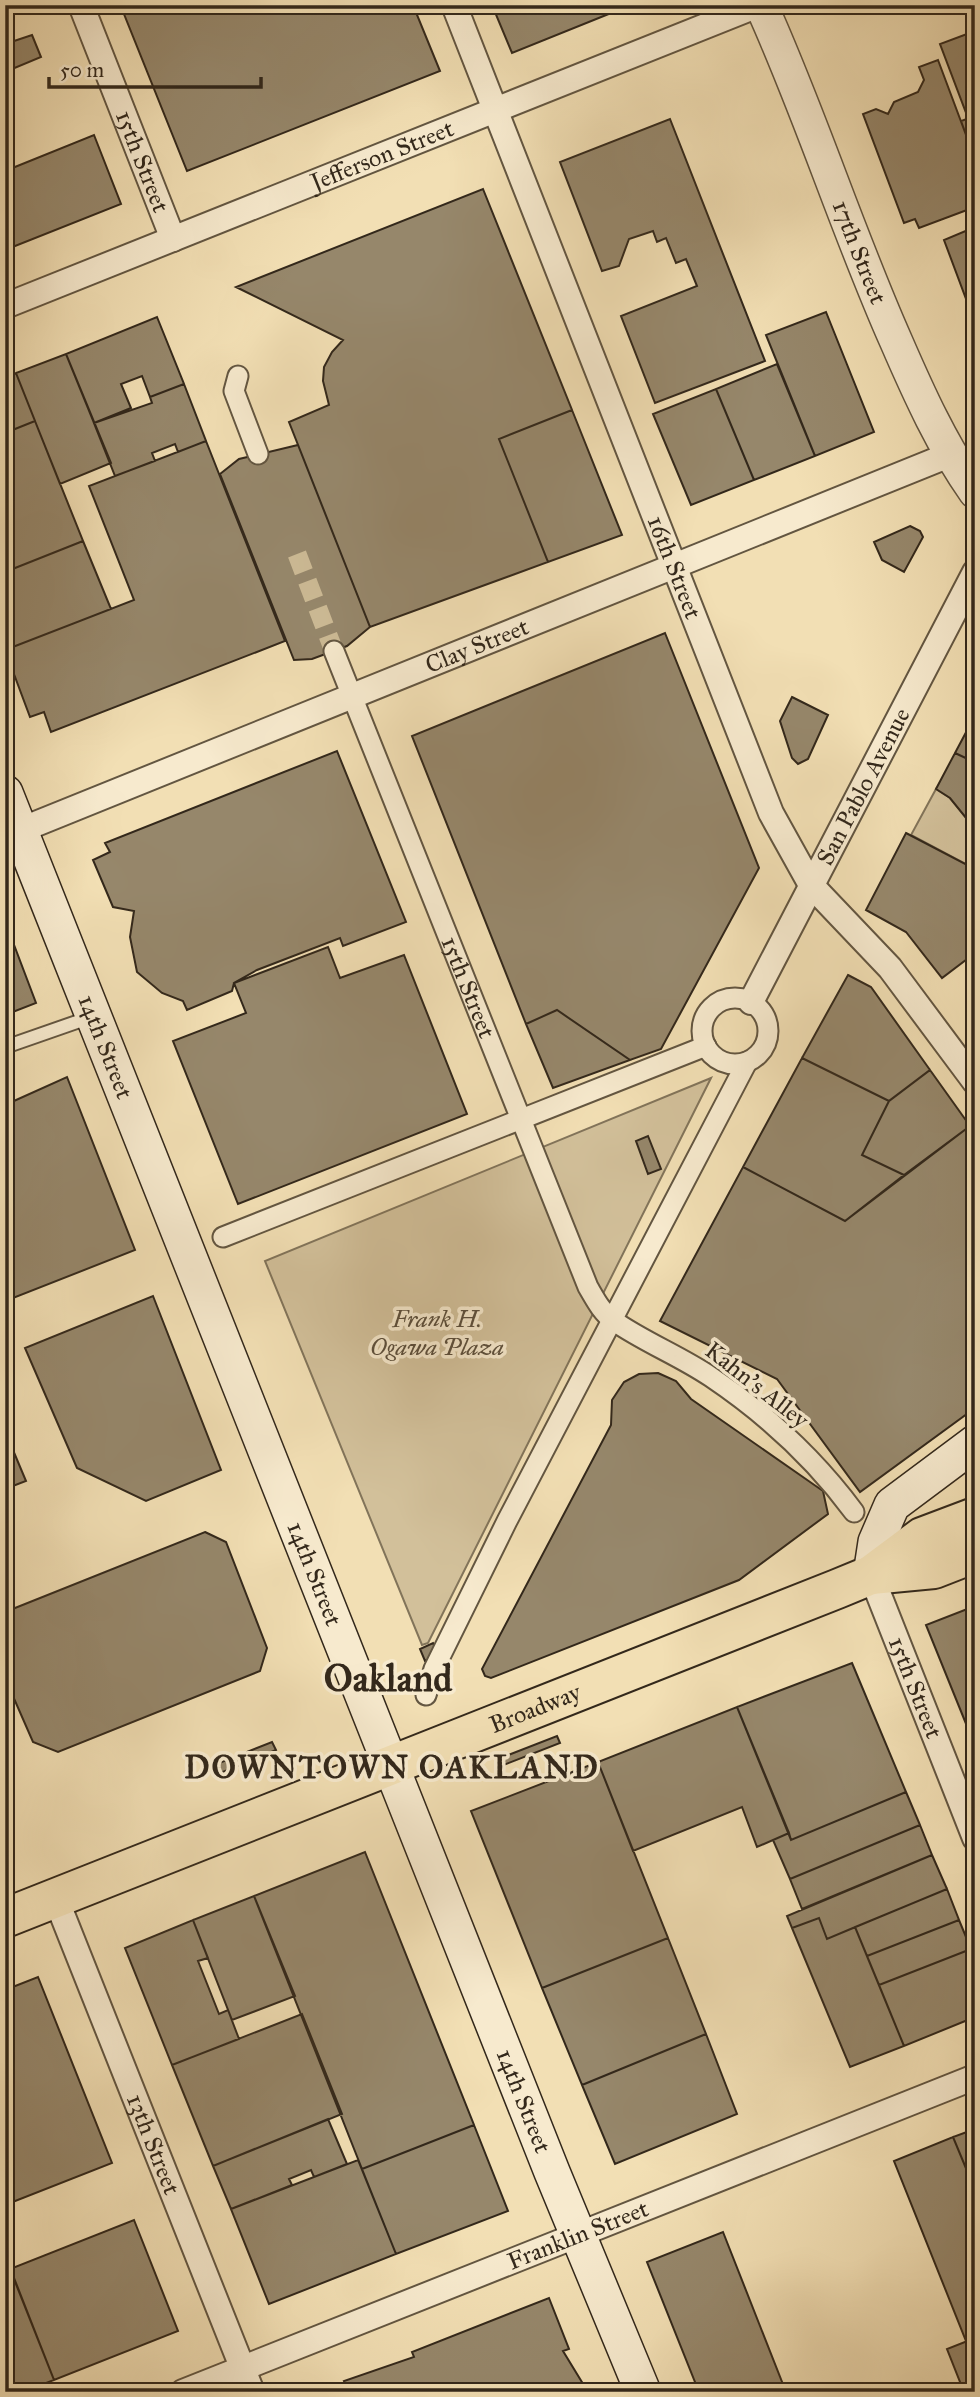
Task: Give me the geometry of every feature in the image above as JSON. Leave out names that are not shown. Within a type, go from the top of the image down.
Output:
[{"type":"main road","name":"14th Street","points":[[5,793],[13,834],[93,1016],[643,2392]]},
{"type":"main road","points":[[871,1574],[876,1542],[892,1505],[975,1443]]},
{"type":"main road","name":"Broadway","points":[[5,1918],[392,1767],[871,1574],[922,1537],[975,1517]]},
{"type":"main road","name":"Broadway","points":[[871,1574],[934,1569],[975,1553]]},
{"type":"street","name":"15th Street","points":[[80,5],[173,239]]},
{"type":"street","name":"16th Street","points":[[454,5],[771,813],[811,885],[890,968],[975,1082]]},
{"type":"street","name":"Jefferson Street","points":[[5,306],[759,5]]},
{"type":"street","name":"17th Street","points":[[759,5],[869,280],[949,455],[975,492]]},
{"type":"street","points":[[238,376],[234,391],[258,454]]},
{"type":"street","name":"Clay Street","points":[[13,834],[949,455]]},
{"type":"street","name":"San Pablo Avenue","points":[[751,1002],[975,572]]},
{"type":"street","name":"15th Street","points":[[334,651],[588,1287],[612,1320]]},
{"type":"street","points":[[426,1695],[432,1664],[747,1062],[763,1049],[767,1039],[765,1018],[751,1002],[733,998],[715,1004],[702,1028],[706,1046],[711,1054],[728,1063],[747,1062]]},
{"type":"street","points":[[223,1237],[706,1046]]},
{"type":"street","name":"Kahn's Alley","points":[[612,1320],[685,1361],[755,1409],[816,1465],[853,1512]]},
{"type":"street","name":"15th Street","points":[[871,1574],[975,1838]]},
{"type":"street","name":"13th Street","points":[[56,1899],[252,2392]]},
{"type":"street","name":"Franklin Street","points":[[183,2392],[975,2077]]},
{"type":"lane","points":[[5,1047],[93,1016]]},
{"type":"green space","points":[[936,789],[950,798],[975,829],[975,869],[911,835]]},
{"type":"green space","name":"Frank H. Ogawa Plaza","points":[[711,1078],[428,1643],[422,1645],[265,1261]]},
{"type":"building","points":[[147,5],[413,5],[440,71],[187,171],[124,14]]},
{"type":"building","points":[[492,5],[631,5],[512,53]]},
{"type":"building","points":[[975,31],[975,116],[968,118],[940,44]]},
{"type":"building","points":[[32,35],[41,57],[5,72],[5,44]]},
{"type":"building","points":[[938,60],[975,159],[975,207],[919,228],[915,219],[904,223],[863,114],[876,109],[888,114],[894,102],[918,92],[924,80],[919,67]]},
{"type":"building","points":[[975,116],[975,159],[961,121]]},
{"type":"building","points":[[670,119],[765,361],[655,403],[621,316],[697,286],[686,259],[676,263],[666,238],[657,242],[653,231],[629,239],[619,266],[602,271],[560,162]]},
{"type":"building","points":[[94,135],[121,204],[5,250],[5,171]]},
{"type":"building","points":[[483,189],[572,410],[499,439],[548,562],[370,627],[289,422],[329,405],[323,381],[324,367],[343,340],[236,287]]},
{"type":"building","points":[[975,227],[975,323],[944,240]]},
{"type":"building","points":[[826,312],[874,432],[815,456],[766,335]]},
{"type":"building","points":[[157,317],[184,384],[150,397],[142,376],[121,384],[131,408],[94,423],[66,354]]},
{"type":"building","points":[[66,354],[111,463],[60,484],[16,373]]},
{"type":"building","points":[[777,364],[815,456],[754,480],[716,389]]},
{"type":"building","points":[[16,373],[35,421],[5,433],[5,378]]},
{"type":"building","points":[[184,384],[206,441],[178,452],[175,444],[152,453],[155,461],[115,476],[94,423],[152,403],[150,397]]},
{"type":"building","points":[[716,389],[754,480],[691,505],[653,414]]},
{"type":"building","points":[[572,410],[622,535],[548,562],[499,439]]},
{"type":"building","points":[[35,421],[83,541],[5,572],[5,433]]},
{"type":"building","points":[[206,441],[285,641],[51,732],[44,712],[30,717],[5,650],[134,600],[89,486]]},
{"type":"building","points":[[298,445],[370,627],[347,646],[312,659],[294,660],[220,474],[239,459]]},
{"type":"building","points":[[910,526],[920,531],[923,537],[904,572],[882,560],[874,542]]},
{"type":"building","points":[[83,541],[111,609],[5,650],[5,572]]},
{"type":"building","points":[[665,633],[759,868],[661,1049],[630,1060],[557,1010],[526,1024],[412,736]]},
{"type":"building","points":[[792,697],[828,715],[808,759],[798,764],[792,758],[780,721]]},
{"type":"building","points":[[975,703],[975,756],[970,760],[955,753],[972,721],[967,718]]},
{"type":"building","points":[[337,751],[406,922],[343,946],[340,938],[257,970],[234,983],[232,991],[187,1010],[183,1001],[162,993],[137,972],[130,937],[134,911],[113,907],[93,860],[110,852],[105,843]]},
{"type":"building","points":[[955,753],[970,760],[975,756],[975,829],[950,798],[936,789]]},
{"type":"building","points":[[906,833],[975,869],[975,953],[942,978],[906,932],[866,910]]},
{"type":"building","points":[[5,921],[36,1003],[5,1015]]},
{"type":"building","points":[[328,947],[340,978],[404,955],[467,1114],[238,1204],[173,1041],[246,1013],[234,983]]},
{"type":"building","points":[[848,975],[871,987],[930,1070],[889,1101],[802,1058]]},
{"type":"building","points":[[557,1010],[630,1060],[553,1088],[526,1024]]},
{"type":"building","points":[[802,1058],[889,1101],[862,1155],[904,1175],[845,1221],[743,1167]]},
{"type":"building","points":[[930,1070],[970,1126],[904,1175],[862,1155],[889,1101]]},
{"type":"building","points":[[67,1077],[135,1250],[8,1300],[5,1292],[5,1105]]},
{"type":"building","points":[[970,1126],[975,1132],[975,1408],[860,1492],[777,1379],[660,1321],[743,1167],[845,1221]]},
{"type":"building","points":[[648,1136],[661,1169],[648,1174],[636,1141]]},
{"type":"building","points":[[153,1296],[221,1470],[146,1501],[77,1468],[25,1348]]},
{"type":"building","points":[[658,1373],[676,1381],[691,1399],[823,1491],[828,1514],[739,1580],[491,1678],[485,1676],[482,1669],[611,1425],[612,1400],[624,1382],[639,1374]]},
{"type":"building","points":[[5,1431],[26,1481],[5,1489]]},
{"type":"building","points":[[205,1532],[226,1542],[267,1648],[260,1671],[58,1752],[33,1742],[5,1678],[5,1612]]},
{"type":"building","points":[[975,1606],[975,1740],[973,1741],[926,1625]]},
{"type":"building","points":[[433,1643],[438,1656],[425,1661],[420,1649]]},
{"type":"building","points":[[852,1663],[906,1792],[791,1840],[737,1707]]},
{"type":"building","points":[[737,1707],[789,1833],[757,1847],[742,1807],[633,1851],[598,1762]]},
{"type":"building","points":[[557,1736],[560,1743],[501,1766],[498,1759]]},
{"type":"building","points":[[272,1742],[276,1750],[218,1774],[214,1765]]},
{"type":"building","points":[[598,1762],[668,1938],[542,1988],[471,1811]]},
{"type":"building","points":[[906,1792],[920,1825],[790,1879],[773,1840],[789,1833],[791,1840]]},
{"type":"building","points":[[920,1825],[932,1855],[802,1909],[790,1879]]},
{"type":"building","points":[[365,1852],[474,2125],[362,2169],[254,1896]]},
{"type":"building","points":[[932,1855],[947,1889],[827,1939],[819,1918],[792,1928],[787,1916]]},
{"type":"building","points":[[947,1889],[959,1920],[867,1956],[855,1927]]},
{"type":"building","points":[[254,1896],[295,1996],[232,2020],[193,1920]]},
{"type":"building","points":[[819,1918],[827,1939],[855,1927],[904,2046],[850,2067],[792,1928]]},
{"type":"building","points":[[193,1920],[208,1958],[198,1961],[219,2014],[228,2010],[239,2039],[172,2065],[125,1948]]},
{"type":"building","points":[[959,1920],[971,1949],[879,1985],[867,1956]]},
{"type":"building","points":[[668,1938],[706,2034],[582,2085],[542,1988]]},
{"type":"building","points":[[971,1949],[975,1957],[975,2017],[904,2046],[879,1985]]},
{"type":"building","points":[[38,1977],[112,2163],[5,2205],[5,1990]]},
{"type":"building","points":[[302,2014],[342,2114],[213,2166],[172,2065]]},
{"type":"building","points":[[706,2034],[737,2114],[615,2164],[582,2085]]},
{"type":"building","points":[[328,2119],[347,2164],[314,2177],[311,2170],[289,2179],[292,2185],[231,2209],[213,2166]]},
{"type":"building","points":[[474,2125],[508,2211],[396,2254],[362,2169]]},
{"type":"building","points":[[975,2129],[975,2190],[953,2137]]},
{"type":"building","points":[[953,2137],[975,2190],[975,2338],[966,2341],[894,2161]]},
{"type":"building","points":[[358,2160],[396,2254],[269,2304],[231,2209]]},
{"type":"building","points":[[134,2220],[178,2331],[54,2380],[10,2269]]},
{"type":"building","points":[[723,2232],[786,2392],[699,2392],[647,2262]]},
{"type":"building","points":[[5,2255],[54,2380],[23,2392],[5,2392]]},
{"type":"building","points":[[549,2298],[569,2349],[563,2351],[588,2392],[350,2392],[344,2381],[414,2357],[412,2352]]},
{"type":"building","points":[[975,2338],[975,2392],[964,2392],[947,2349]]},
{"type":"tunnel","points":[[297,554],[334,651]]},
{"type":"district","name":"Oakland","points":[[388,1678]]},
{"type":"district","name":"DOWNTOWN OAKLAND","points":[[392,1767]]}]
